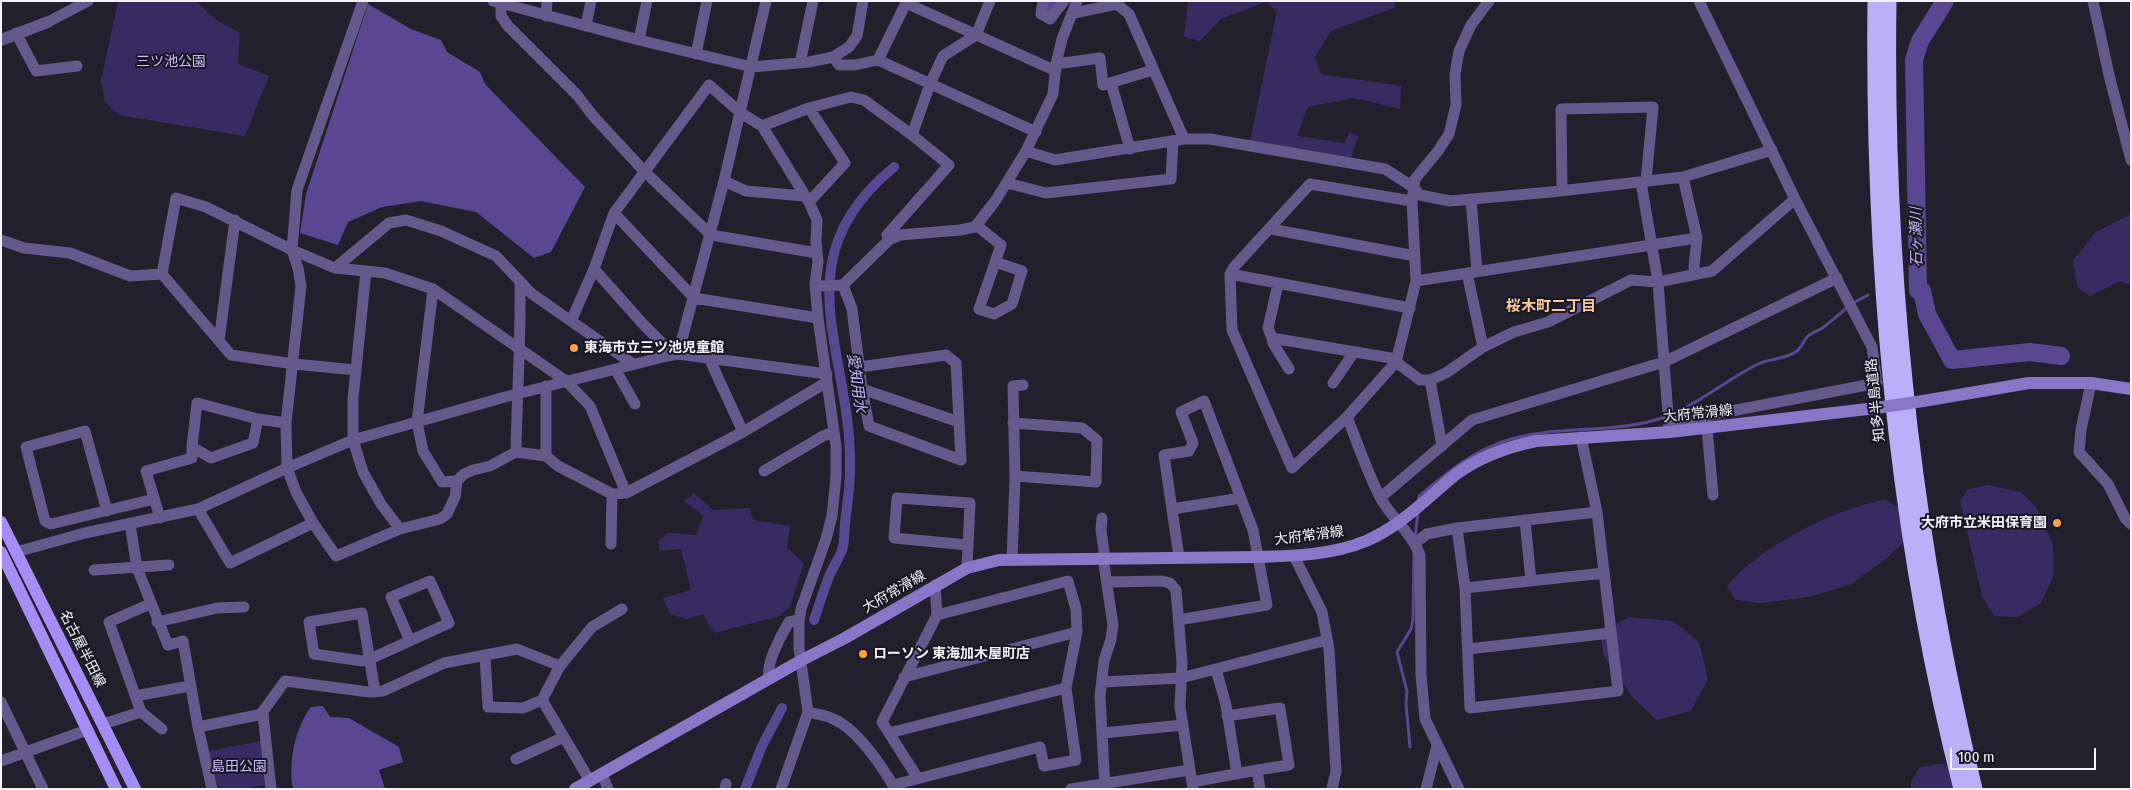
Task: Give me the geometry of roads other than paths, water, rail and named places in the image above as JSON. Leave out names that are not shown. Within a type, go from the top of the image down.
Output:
[{"type":"highway","name":"知多半島道路","points":[[1875,1],[1880,268],[1889,379],[1904,502],[1925,628],[1961,789]]},
{"type":"highway","points":[[1889,1],[1890,181],[1904,377],[1919,501],[1940,625],[1975,789]]},
{"type":"main road","name":"大府常滑線","points":[[575,789],[967,568],[999,560],[1258,557],[1294,556],[1333,551],[1368,540],[1398,523],[1457,474],[1479,460],[1529,442],[1669,427],[1707,428],[1876,408],[2029,382],[2091,383],[2131,389]]},
{"type":"main road","name":"名古屋半田線","points":[[1,522],[135,789]]},
{"type":"main road","name":"名古屋半田線","points":[[2,554],[116,789]]},
{"type":"street","points":[[1,40],[48,22],[88,1]]},
{"type":"street","points":[[363,1],[296,190],[292,250],[301,286],[294,364],[286,422],[287,468],[296,492],[313,523],[336,556],[400,529],[440,520],[447,514],[455,497],[458,481]]},
{"type":"street","points":[[546,16],[547,1]]},
{"type":"street","points":[[586,26],[591,1]]},
{"type":"street","points":[[639,40],[648,1]]},
{"type":"street","points":[[696,54],[707,1]]},
{"type":"street","points":[[676,354],[694,298],[724,181],[766,1]]},
{"type":"street","points":[[800,63],[813,1]]},
{"type":"street","points":[[497,2],[639,40],[752,67],[800,63],[833,57],[849,47],[857,36],[863,1]]},
{"type":"street","points":[[912,135],[930,84],[943,56],[976,35],[990,1]]},
{"type":"street","points":[[1043,1],[1041,14],[1050,19],[1064,1]]},
{"type":"street","points":[[819,285],[840,285],[889,240],[900,235],[960,230],[976,225],[1007,183],[1036,132],[1053,94],[1062,38],[1074,13],[1077,1]]},
{"type":"street","points":[[1412,201],[1310,184],[1271,229],[1234,267],[1230,274],[1232,330],[1292,468],[1347,417],[1397,361],[1416,281],[1413,187],[1419,173],[1438,151],[1449,134],[1456,106],[1455,74],[1459,51],[1471,25],[1489,1]]},
{"type":"street","points":[[1562,191],[1561,109],[1654,107],[1644,181],[1651,244],[1658,282],[1669,427],[1877,383],[1872,347],[1795,199],[1699,1]]},
{"type":"street","points":[[2093,1],[2109,75],[2131,160]]},
{"type":"street","points":[[497,2],[508,26],[577,95],[594,117],[644,171],[710,235],[817,253]]},
{"type":"street","points":[[878,60],[906,2],[976,35],[1056,67],[1100,58],[1104,85],[1154,70]]},
{"type":"street","points":[[1007,183],[1046,193],[1171,179],[1178,140],[1154,70],[1129,14],[1117,2],[1074,13]]},
{"type":"street","points":[[16,33],[36,70],[77,66]]},
{"type":"street","points":[[833,57],[838,65],[856,65],[878,60],[1036,132]]},
{"type":"street","points":[[1111,83],[1130,149]]},
{"type":"street","points":[[571,321],[594,269],[614,213],[709,86],[741,113],[762,126],[807,199],[817,220],[818,318],[834,432],[836,477],[832,516],[799,620],[798,632],[808,712],[781,789]]},
{"type":"street","points":[[762,126],[809,108],[851,97],[864,100],[912,135],[949,166],[887,236],[889,240]]},
{"type":"street","points":[[807,199],[845,163],[809,108]]},
{"type":"street","points":[[1026,151],[1055,160],[1178,140],[1210,139],[1385,169],[1413,187],[1420,195],[1450,201],[1562,191],[1683,176],[1772,150]]},
{"type":"street","points":[[1683,176],[1697,238],[1695,274]]},
{"type":"street","points":[[724,181],[746,191],[807,199]]},
{"type":"street","points":[[162,274],[176,198],[206,206],[292,250],[335,268],[385,274],[433,289],[521,348],[566,381],[590,406],[626,493]]},
{"type":"street","points":[[1272,338],[1397,361],[1420,380],[1430,380],[1446,373],[1483,347],[1514,332],[1548,322],[1631,280],[1658,282],[1712,271],[1795,199]]},
{"type":"street","points":[[1471,200],[1472,272],[1483,347]]},
{"type":"street","points":[[614,213],[694,298],[818,318]]},
{"type":"street","points":[[218,341],[235,220]]},
{"type":"street","points":[[335,268],[389,223],[406,220],[441,231],[496,256],[532,294],[633,364]]},
{"type":"street","points":[[976,225],[1001,245],[995,262],[979,309],[994,314],[1012,304],[1022,271],[995,262]]},
{"type":"street","points":[[1271,229],[1415,256]]},
{"type":"street","points":[[1416,281],[1697,238]]},
{"type":"street","points":[[1,240],[24,248],[70,253],[130,276],[162,274]]},
{"type":"street","points":[[594,269],[643,324],[676,354]]},
{"type":"street","points":[[366,271],[353,398],[354,440],[363,472],[381,504],[400,529]]},
{"type":"street","points":[[162,274],[231,355],[356,370]]},
{"type":"street","points":[[1230,274],[1410,308]]},
{"type":"street","points":[[1380,497],[1472,420],[1664,362],[1837,278]]},
{"type":"street","points":[[516,452],[517,394],[521,348],[520,282]]},
{"type":"street","points":[[1278,284],[1268,328],[1273,343],[1288,369]]},
{"type":"street","points":[[840,285],[852,309],[862,390],[869,426],[961,460],[956,364],[946,354],[860,367]]},
{"type":"street","points":[[433,289],[417,422],[423,451],[442,482],[458,481],[473,470],[490,466],[516,452],[546,456],[558,466],[612,494],[626,493],[742,432],[827,378]]},
{"type":"street","points":[[1332,383],[1354,352]]},
{"type":"street","points":[[2,554],[85,533],[198,509],[354,440],[546,386],[676,354],[827,378]]},
{"type":"street","points":[[709,358],[742,432]]},
{"type":"street","points":[[615,369],[635,404]]},
{"type":"street","points":[[1430,380],[1442,446]]},
{"type":"street","points":[[2091,383],[2081,430],[2079,452],[2108,484],[2125,518],[2131,524]]},
{"type":"street","points":[[1012,560],[1014,476],[1013,386],[1023,385]]},
{"type":"street","points":[[546,386],[546,456]]},
{"type":"street","points":[[862,390],[959,422]]},
{"type":"street","points":[[1179,557],[1164,455],[1189,451],[1193,443],[1181,412],[1204,401],[1253,530],[1267,605],[1184,619]]},
{"type":"street","points":[[160,518],[146,471],[192,458],[197,403],[258,419],[286,422]]},
{"type":"street","points":[[1347,417],[1380,497],[1415,543],[1420,555],[1421,675],[1425,719],[1458,789]]},
{"type":"street","points":[[192,447],[211,458],[252,443],[258,419]]},
{"type":"street","points":[[1014,423],[1082,428],[1097,440],[1096,482],[1014,476]]},
{"type":"street","points":[[1707,428],[1713,495]]},
{"type":"street","points":[[107,511],[85,432],[26,447],[45,520],[51,524],[107,511],[154,499]]},
{"type":"street","points":[[764,471],[823,436],[834,432]]},
{"type":"street","points":[[1458,528],[1466,588],[1470,708],[1618,691],[1597,512],[1581,437]]},
{"type":"street","points":[[611,544],[612,494]]},
{"type":"street","points":[[967,568],[970,503],[897,498],[894,538],[968,545]]},
{"type":"street","points":[[1172,509],[1241,498]]},
{"type":"street","points":[[198,509],[230,562],[313,523]]},
{"type":"street","points":[[1415,543],[1427,534],[1458,528],[1597,512]]},
{"type":"street","points":[[1102,518],[1101,530],[1113,625],[1112,639],[1104,661],[1100,710],[1105,786]]},
{"type":"street","points":[[1525,520],[1531,581]]},
{"type":"street","points":[[130,524],[137,568],[157,622],[168,645],[183,642],[198,727],[212,789]]},
{"type":"street","points":[[1294,556],[1322,612],[1327,640],[1336,771],[1332,789]]},
{"type":"street","points":[[94,570],[169,565]]},
{"type":"street","points":[[1466,588],[1604,574]]},
{"type":"street","points":[[375,692],[370,658],[362,613],[309,622],[314,654],[362,661],[370,658],[449,623],[430,581],[391,597],[410,640]]},
{"type":"street","points":[[808,712],[832,718],[848,729],[881,763],[894,787],[917,777],[1040,747],[1044,766],[1076,760],[1066,688],[1075,650],[1077,632],[1076,609],[1068,581],[937,615]]},
{"type":"street","points":[[1107,582],[1162,581],[1174,586],[1182,662],[1180,702],[1192,785],[1237,774],[1289,765],[1280,708],[1228,716]]},
{"type":"street","points":[[917,777],[882,722],[937,615],[935,585]]},
{"type":"street","points":[[150,604],[109,622],[141,712],[162,729]]},
{"type":"street","points":[[157,622],[217,608],[244,607]]},
{"type":"street","points":[[485,655],[488,707],[523,708],[542,700],[560,666],[592,627],[622,609]]},
{"type":"street","points":[[769,680],[767,673],[781,636],[789,622],[799,620]]},
{"type":"street","points":[[904,678],[1077,632]]},
{"type":"street","points":[[1468,649],[1611,633]]},
{"type":"street","points":[[1102,682],[1181,678],[1327,640]]},
{"type":"street","points":[[198,727],[260,714],[285,681],[375,692],[383,691],[444,663],[517,649],[560,666]]},
{"type":"street","points":[[1216,669],[1228,716],[1237,774]]},
{"type":"street","points":[[135,696],[190,686]]},
{"type":"street","points":[[890,732],[1066,688]]},
{"type":"street","points":[[542,700],[590,781]]},
{"type":"street","points":[[1,702],[43,789]]},
{"type":"street","points":[[103,724],[141,712]]},
{"type":"street","points":[[260,714],[263,714],[271,789]]},
{"type":"street","points":[[1103,733],[1183,725]]},
{"type":"street","points":[[1,761],[87,730]]},
{"type":"street","points":[[516,759],[564,738]]},
{"type":"street","points":[[1426,789],[1437,746]]},
{"type":"street","points":[[1071,789],[1105,786],[1189,770]]},
{"type":"street","points":[[1257,770],[1260,789]]},
{"type":"street","points":[[602,774],[608,789]]},
{"type":"waterway","name":"愛知用水","points":[[1047,14],[1051,1]]},
{"type":"waterway","name":"石ヶ瀬川","points":[[1945,1],[1920,41],[1914,60],[1918,290],[1922,291],[1927,314],[1952,360],[2030,352],[2061,356]]},
{"type":"waterway","name":"愛知用水","points":[[814,620],[830,574],[843,547],[850,477],[848,427],[830,310],[830,273],[839,237],[859,202],[894,167]]},
{"type":"waterway","points":[[1853,303],[1868,295]]},
{"type":"waterway","points":[[1419,500],[1419,496],[1459,464],[1481,451],[1505,441],[1542,433],[1618,427],[1655,420],[1669,415],[1695,402],[1758,364],[1792,354],[1799,349],[1808,336],[1821,329],[1848,307]]},
{"type":"waterway","points":[[1415,538],[1418,512]]},
{"type":"waterway","points":[[1410,747],[1406,704],[1407,691],[1397,652],[1411,629],[1413,620],[1414,551]]},
{"type":"waterway","name":"愛知用水","points":[[745,789],[762,746],[782,708]]},
{"type":"place","name":"東海市立三ツ池児童館","points":[[574,348]]},
{"type":"place","name":"大府市立米田保育園","points":[[2057,523]]},
{"type":"place","name":"ローソン 東海加木屋町店","points":[[863,654]]},
{"type":"district","name":"桜木町二丁目","points":[[1551,307]]},
{"type":"park label","name":"三ツ池公園","points":[[171,62]]},
{"type":"park label","name":"島田公園","points":[[239,767]]}]
